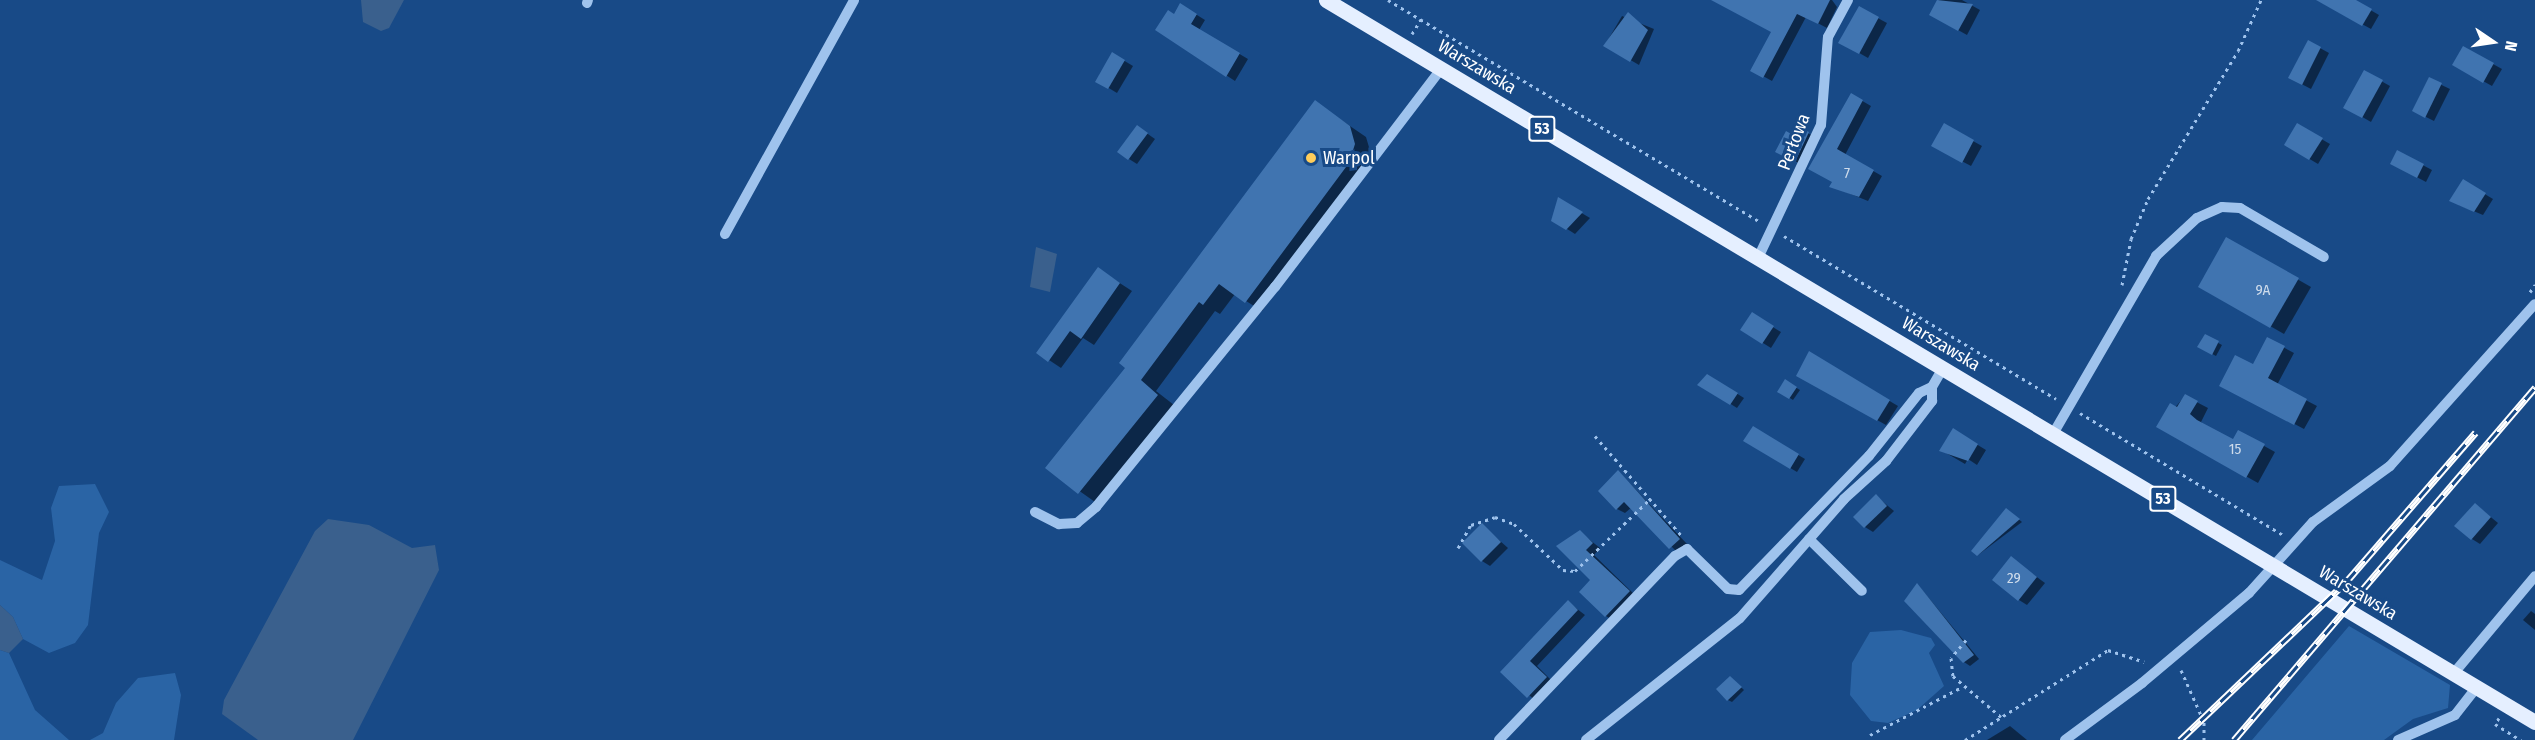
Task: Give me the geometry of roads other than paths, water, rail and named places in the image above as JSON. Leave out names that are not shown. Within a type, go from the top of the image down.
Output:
[{"type":"main road","name":"Warszawska","points":[[1326,0],[2535,722]]},
{"type":"street","points":[[725,234],[854,0]]},
{"type":"street","name":"Perłowa","points":[[1758,258],[1821,125],[1828,37],[1848,0]]},
{"type":"street","points":[[1035,512],[1059,524],[1077,523],[1096,507],[1275,287],[1441,69]]},
{"type":"street","points":[[2053,434],[2156,256],[2196,218],[2222,207],[2240,208],[2324,257]]},
{"type":"street","points":[[2065,740],[2183,648],[2273,565],[2313,522],[2412,445],[2535,304]]},
{"type":"street","points":[[1586,740],[1740,618],[1809,539],[1886,461],[1932,401],[1932,387],[1943,368]]},
{"type":"street","points":[[1499,740],[1664,565],[1688,549],[1728,589],[1739,590],[1869,456],[1919,393],[1932,387]]},
{"type":"street","points":[[1809,539],[1862,591]]},
{"type":"street","points":[[2454,673],[2535,576]]},
{"type":"street","points":[[2398,740],[2455,715],[2477,687]]},
{"type":"railway","points":[[2234,740],[2535,387]]},
{"type":"railway","points":[[2180,740],[2346,582],[2476,432]]},
{"type":"place","name":"Warpol","points":[[1311,158]]}]
